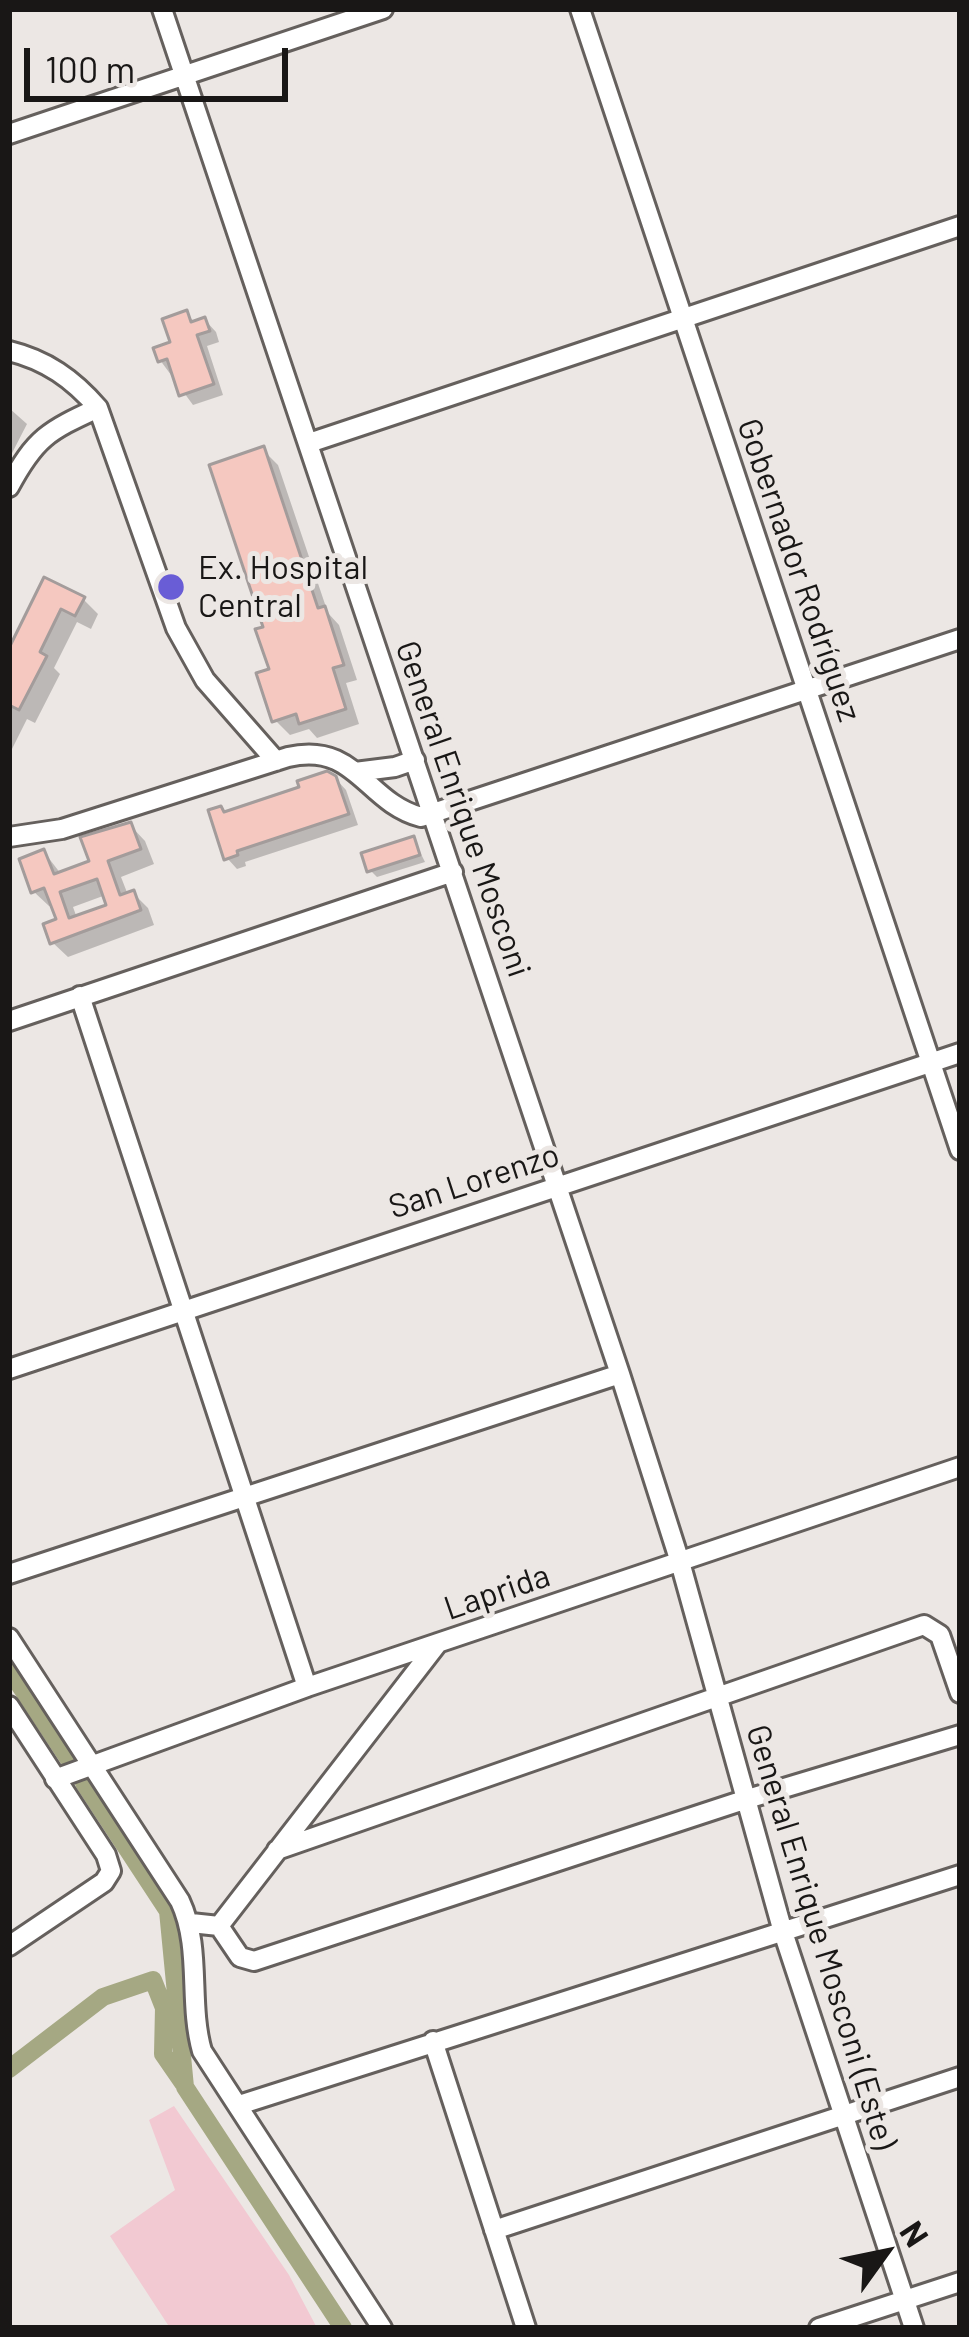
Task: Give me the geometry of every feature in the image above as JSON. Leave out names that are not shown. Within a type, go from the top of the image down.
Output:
[{"type":"street","name":"General Enrique Mosconi","points":[[162,9],[558,1184],[680,1562]]},
{"type":"street","points":[[9,134],[383,9]]},
{"type":"street","name":"Gobernador Rodríguez","points":[[580,9],[960,1150]]},
{"type":"street","points":[[309,443],[960,226]]},
{"type":"street","points":[[9,351],[55,368],[98,408],[176,628],[214,692],[276,761]]},
{"type":"street","points":[[9,488],[28,454],[50,430],[98,408]]},
{"type":"street","points":[[9,837],[62,829],[318,752],[331,755],[411,814],[433,814],[960,640]]},
{"type":"street","points":[[355,772],[415,760]]},
{"type":"street","points":[[9,1021],[453,872]]},
{"type":"street","points":[[80,996],[307,1687]]},
{"type":"street","name":"San Lorenzo","points":[[9,1369],[960,1053]]},
{"type":"street","points":[[9,1574],[620,1374]]},
{"type":"street","name":"Laprida","points":[[56,1779],[307,1687],[960,1467]]},
{"type":"street","name":"General Enrique Mosconi (Este)","points":[[680,1562],[783,1932],[914,2328]]},
{"type":"street","points":[[277,1850],[924,1625],[940,1635],[960,1693]]},
{"type":"street","points":[[9,1638],[181,1901],[190,1923],[196,2033],[202,2051],[382,2328]]},
{"type":"street","points":[[219,1926],[438,1643]]},
{"type":"street","points":[[9,1946],[104,1882],[111,1871],[106,1855],[12,1717]]},
{"type":"street","points":[[190,1923],[219,1926],[240,1957],[254,1961],[744,1799],[960,1735]]},
{"type":"street","points":[[238,2105],[960,1875]]},
{"type":"street","points":[[433,2041],[526,2328]]},
{"type":"street","points":[[494,2230],[960,2077]]},
{"type":"street","points":[[819,2328],[960,2282]]},
{"type":"shaded area","points":[[174,2106],[289,2275],[317,2328],[170,2328],[110,2236],[175,2190],[149,2120]]},
{"type":"building","points":[[187,310],[191,322],[205,317],[210,331],[197,335],[214,384],[179,396],[167,359],[158,362],[153,348],[170,342],[162,319]]},
{"type":"building","points":[[264,446],[318,608],[325,606],[344,665],[333,668],[346,709],[299,724],[296,714],[272,722],[256,673],[269,669],[255,629],[263,627],[209,465]]},
{"type":"building","points":[[44,577],[85,597],[75,616],[61,609],[40,652],[47,656],[19,710],[9,705],[9,648]]},
{"type":"building","points":[[327,771],[336,776],[349,814],[237,851],[238,855],[224,860],[208,810],[221,806],[224,812],[299,787],[297,781]]},
{"type":"building","points":[[131,822],[141,849],[108,861],[120,895],[134,890],[141,910],[50,944],[43,924],[56,919],[44,888],[31,893],[19,859],[44,849],[54,874],[89,861],[80,837]],"holes":[[[97,879],[106,905],[69,918],[60,892]]]},
{"type":"building","points":[[414,836],[420,855],[367,872],[361,853]]},
{"type":"waterway","points":[[9,1669],[68,1758]]},
{"type":"waterway","points":[[84,1783],[168,1911],[185,2087],[343,2328]]},
{"type":"waterway","points":[[9,2069],[103,1997],[153,1980],[164,2008],[163,2054],[183,2083]]},
{"type":"place","name":"Ex. Hospital Central","points":[[171,587]]}]
